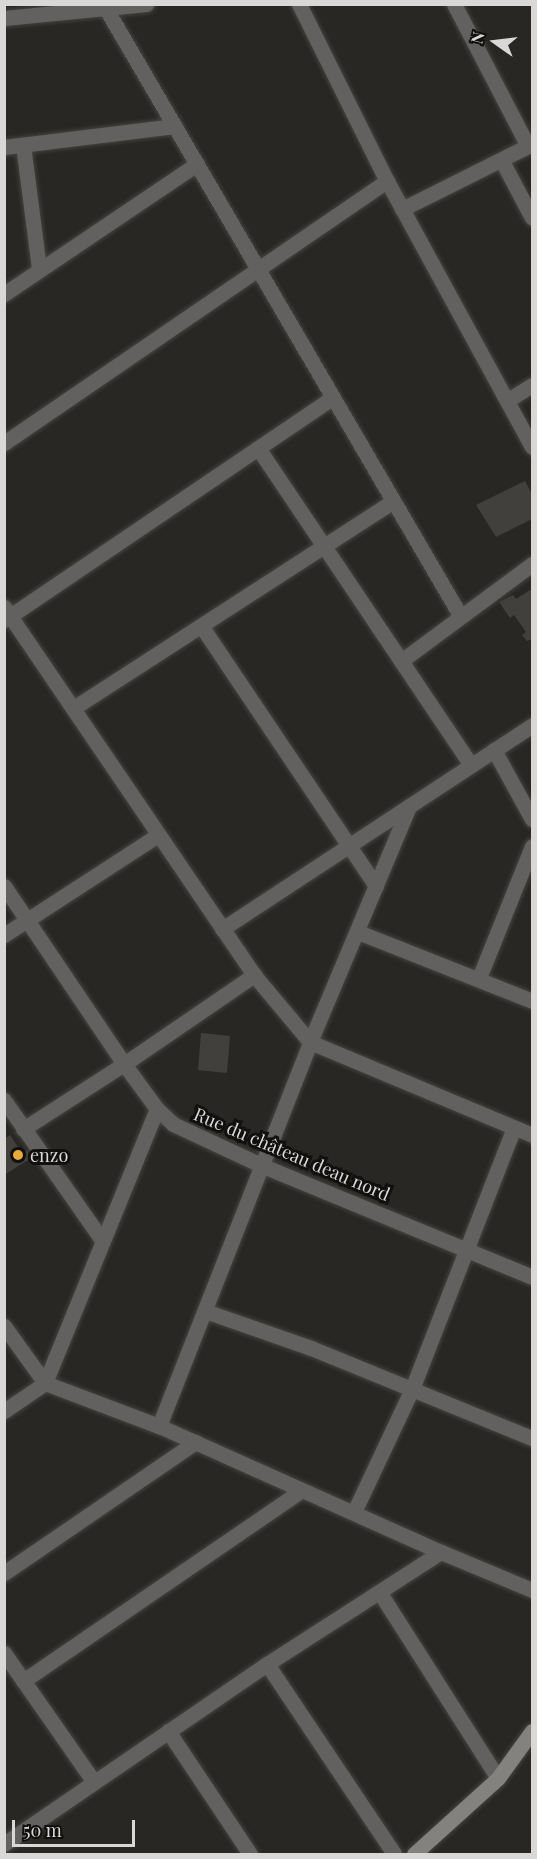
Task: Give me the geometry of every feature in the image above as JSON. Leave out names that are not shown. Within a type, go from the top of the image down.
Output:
[{"type":"main road","points":[[414,1854],[498,1778],[532,1731]]},
{"type":"street","points":[[4,18],[31,10],[146,4]]},
{"type":"street","points":[[402,209],[530,145],[454,4]]},
{"type":"street","points":[[300,5],[387,182],[532,447]]},
{"type":"street","points":[[105,7],[460,615]]},
{"type":"street","points":[[4,147],[175,126]]},
{"type":"street","points":[[23,145],[39,268]]},
{"type":"street","points":[[502,161],[532,218]]},
{"type":"street","points":[[4,294],[39,268],[197,165]]},
{"type":"street","points":[[4,443],[387,182]]},
{"type":"street","points":[[508,400],[532,386]]},
{"type":"street","points":[[333,397],[6,615],[75,707],[254,975],[310,1042],[532,1135]]},
{"type":"street","points":[[258,448],[471,765]]},
{"type":"street","points":[[75,707],[202,627],[393,501]]},
{"type":"street","points":[[401,661],[460,615],[532,564]]},
{"type":"street","points":[[202,627],[376,886]]},
{"type":"street","points":[[222,929],[532,725]]},
{"type":"street","points":[[494,750],[532,819]]},
{"type":"street","points":[[159,1426],[310,1042],[410,806]]},
{"type":"street","points":[[4,935],[158,834]]},
{"type":"street","points":[[479,978],[532,846]]},
{"type":"street","name":"Rue du château deau nord","points":[[4,886],[124,1064],[157,1109],[172,1124],[262,1166],[365,1206],[532,1277]]},
{"type":"street","points":[[358,932],[532,1000]]},
{"type":"street","points":[[23,1129],[124,1064],[254,975]]},
{"type":"street","points":[[4,1100],[102,1240]]},
{"type":"street","points":[[4,1411],[45,1383],[157,1109]]},
{"type":"street","points":[[354,1512],[412,1389],[514,1128]]},
{"type":"street","points":[[205,1311],[311,1348],[532,1438]]},
{"type":"street","points":[[4,1326],[45,1383],[159,1426],[301,1491],[532,1590]]},
{"type":"street","points":[[4,1573],[195,1442]]},
{"type":"street","points":[[23,1682],[301,1491]]},
{"type":"street","points":[[4,1844],[267,1664],[441,1552]]},
{"type":"street","points":[[380,1593],[498,1778]]},
{"type":"street","points":[[4,1653],[94,1782]]},
{"type":"street","points":[[267,1664],[394,1854]]},
{"type":"street","points":[[168,1731],[245,1852]]},
{"type":"building","points":[[525,481],[532,494],[532,519],[496,537],[476,505]]},
{"type":"building","points":[[532,589],[532,639],[527,641],[522,635],[526,632],[514,615],[510,618],[499,602],[513,595],[516,599]]},
{"type":"building","points":[[201,1033],[230,1036],[227,1073],[198,1070]]},
{"type":"building","name":"enzo","points":[[10,1135],[22,1153],[29,1150],[33,1157],[4,1175],[4,1139]]},
{"type":"place","name":"enzo","points":[[18,1155]]}]
